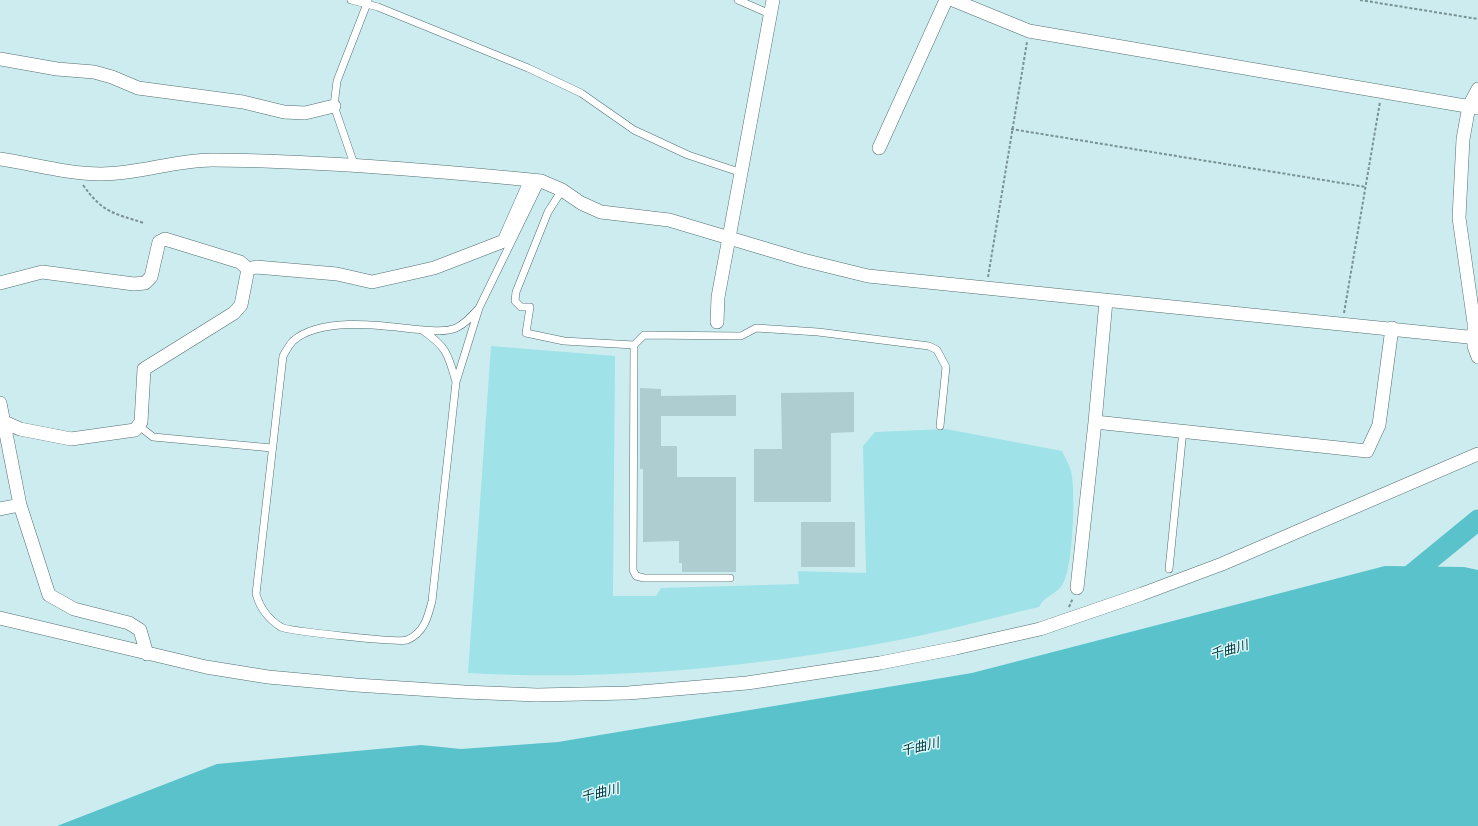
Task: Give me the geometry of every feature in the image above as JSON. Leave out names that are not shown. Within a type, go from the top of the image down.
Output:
[{"type":"street","points":[[717,322],[718,297],[773,0]]},
{"type":"street","points":[[879,148],[946,0]]},
{"type":"street","points":[[953,0],[1029,31],[1474,107]]},
{"type":"street","points":[[0,59],[57,69],[94,72],[112,77],[138,88],[243,102],[284,112],[305,113],[334,106]]},
{"type":"street","points":[[1478,89],[1460,165],[1459,218],[1478,358]]},
{"type":"street","points":[[0,159],[75,172],[102,174],[208,160],[354,164],[536,180],[562,190],[581,203],[601,212],[669,220],[803,260],[868,276],[987,287],[1106,301],[1392,328],[1475,338]]},
{"type":"street","points":[[248,269],[256,267],[309,270],[337,274],[372,282],[434,268],[504,242],[536,180]]},
{"type":"street","points":[[0,283],[42,272],[134,284],[145,283],[150,277],[160,242],[165,239],[240,262],[248,269]]},
{"type":"street","points":[[2,422],[20,429],[71,439],[135,430],[141,422],[144,369],[234,313],[240,305],[248,269]]},
{"type":"street","points":[[1077,588],[1095,422],[1106,301]]},
{"type":"street","points":[[1095,422],[1183,430],[1367,451],[1379,425],[1392,328]]},
{"type":"street","points":[[0,403],[2,422],[20,505],[49,595],[74,609],[129,623],[140,630],[147,654]]},
{"type":"street","points":[[0,618],[206,667],[268,677],[464,692],[537,695],[628,693],[747,683],[880,663],[1040,629],[1142,594],[1222,564],[1478,454]]},
{"type":"street","points":[[0,509],[20,505]]},
{"type":"lane","points":[[351,0],[368,2],[528,68],[581,93],[634,130],[688,155],[742,173]]},
{"type":"lane","points":[[738,0],[770,14]]},
{"type":"lane","points":[[354,164],[334,106],[337,81],[368,2]]},
{"type":"lane","points":[[479,308],[468,320],[456,328],[444,331],[385,326],[334,326],[304,334],[293,341],[283,356],[256,594],[260,606],[267,616],[282,628],[386,641],[406,641],[418,634],[426,622],[432,601],[456,382],[479,308],[536,180]]},
{"type":"lane","points":[[562,190],[548,212],[516,292],[515,301],[521,307],[530,307],[526,333],[564,341],[634,345]]},
{"type":"lane","points":[[715,336],[717,322]]},
{"type":"lane","points":[[730,578],[644,578],[636,576],[633,570],[634,345],[644,334],[741,336],[756,328],[818,332],[929,346],[937,350],[946,367],[940,426]]},
{"type":"lane","points":[[422,330],[443,346],[448,356],[456,382]]},
{"type":"lane","points":[[139,426],[152,437],[272,448]]},
{"type":"lane","points":[[1169,569],[1183,430]]},
{"type":"path","points":[[1360,0],[1478,19]]},
{"type":"path","points":[[987,287],[1011,129],[1029,31]]},
{"type":"path","points":[[1342,323],[1382,91]]},
{"type":"path","points":[[1011,129],[1366,187]]},
{"type":"path","points":[[75,172],[95,201],[110,212],[144,223]]},
{"type":"path","points":[[1063,620],[1077,588]]},
{"type":"shaded area","points":[[491,346],[615,356],[613,596],[656,596],[661,588],[799,584],[798,571],[866,573],[863,446],[875,432],[946,429],[1062,451],[1071,471],[1073,481],[1073,529],[1069,562],[1063,584],[1057,591],[1044,600],[1039,607],[922,635],[832,652],[728,666],[624,674],[520,675],[468,673]]},
{"type":"water","points":[[1385,566],[1464,567],[1478,570],[1478,826],[57,826],[217,764],[421,745],[461,749],[558,742],[972,673]]},
{"type":"building","points":[[640,388],[661,389],[661,396],[736,395],[736,416],[661,416],[661,446],[677,446],[677,477],[736,477],[736,572],[682,572],[682,563],[679,563],[679,541],[643,542],[643,469],[640,469]]},
{"type":"building","points":[[854,392],[854,432],[831,433],[831,502],[754,502],[754,449],[782,449],[781,393]]},
{"type":"building","points":[[801,522],[855,522],[855,567],[801,567]]},
{"type":"waterway","name":"千曲川","points":[[1400,584],[1478,520]]}]
